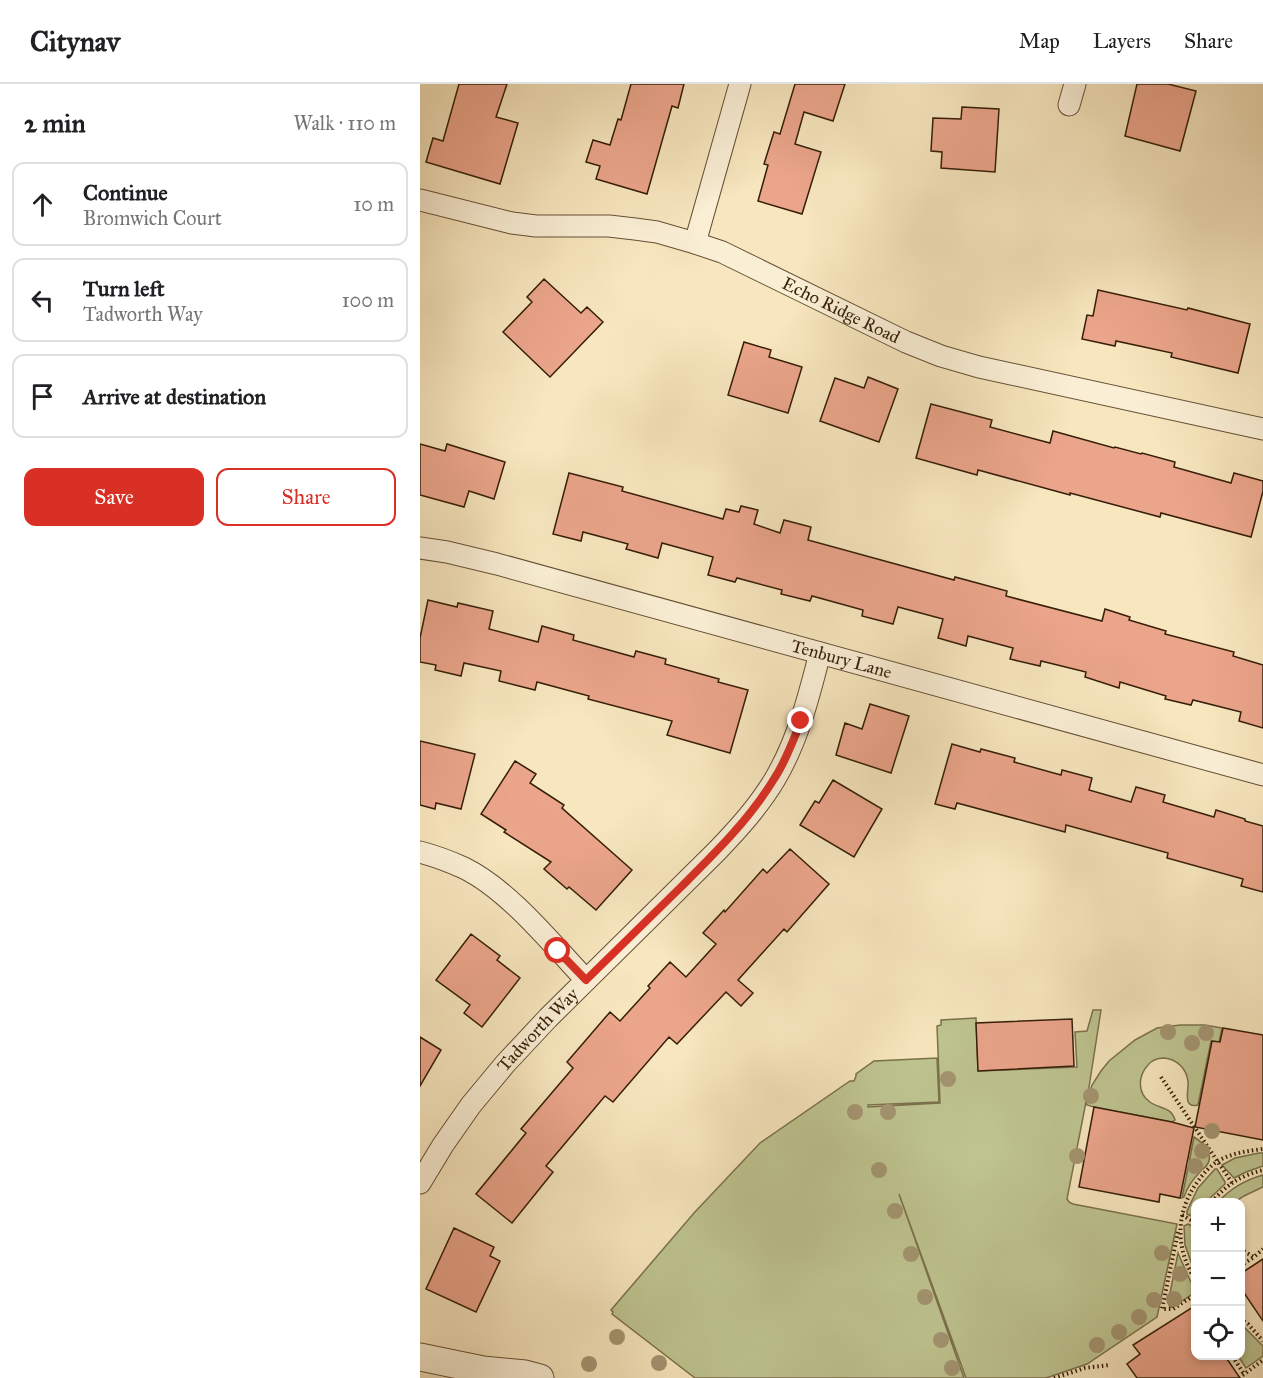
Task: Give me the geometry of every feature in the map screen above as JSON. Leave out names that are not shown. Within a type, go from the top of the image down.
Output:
[{"type":"street","points":[[695,243],[740,84]]},
{"type":"street","points":[[1069,105],[1075,84]]},
{"type":"street","name":"Echo Ridge Road","points":[[420,200],[512,223],[536,226],[609,226],[657,232],[722,252],[906,342],[940,356],[1263,429]]},
{"type":"street","name":"Tenbury Lane","points":[[420,548],[497,564],[1263,775]]},
{"type":"street","name":"Tadworth Way","points":[[420,1183],[465,1113],[504,1064],[717,851],[759,802],[775,778],[790,748],[801,721],[820,653]]},
{"type":"street","points":[[420,852],[466,869],[517,906],[586,980]]},
{"type":"street","points":[[420,1357],[483,1370],[525,1374],[540,1378]]},
{"type":"path","points":[[1161,1077],[1232,1183]]},
{"type":"path","points":[[1191,1297],[1173,1310],[1162,1310],[1186,1202],[1204,1172],[1217,1161],[1241,1152],[1263,1149]]},
{"type":"path","points":[[1216,1198],[1227,1186],[1240,1178],[1263,1170]]},
{"type":"path","points":[[1182,1215],[1191,1220]]},
{"type":"path","points":[[1180,1222],[1184,1256],[1191,1271]]},
{"type":"path","points":[[1245,1263],[1263,1249]]},
{"type":"path","points":[[1245,1252],[1254,1257]]},
{"type":"path","points":[[1245,1322],[1263,1341]]},
{"type":"path","points":[[1235,1360],[1244,1374]]},
{"type":"path","points":[[1239,1378],[1263,1360]]},
{"type":"path","points":[[1054,1378],[1085,1368],[1109,1365]]},
{"type":"green space","points":[[1093,1010],[1101,1010],[1087,1100],[1092,1085],[1109,1061],[1135,1040],[1157,1028],[1205,1025],[1222,1028],[1219,1042],[1211,1041],[1198,1105],[1188,1102],[1187,1077],[1177,1063],[1160,1058],[1151,1062],[1142,1074],[1140,1084],[1143,1094],[1153,1104],[1171,1112],[1175,1120],[1172,1122],[1094,1107],[1087,1105],[1086,1102],[1067,1199],[1069,1202],[1177,1224],[1157,1317],[1087,1364],[1046,1378],[966,1378],[899,1194],[964,1378],[695,1378],[612,1314],[611,1310],[694,1213],[760,1143],[850,1081],[854,1081],[856,1074],[874,1061],[937,1058],[939,1102],[868,1105],[868,1107],[940,1103],[937,1026],[941,1025],[941,1020],[976,1018],[978,1071],[1077,1067],[1075,1032],[1087,1031]]},
{"type":"green space","points":[[1194,1137],[1209,1153],[1209,1161],[1182,1198]]},
{"type":"green space","points":[[1263,1153],[1263,1166],[1234,1178],[1222,1165],[1235,1158]]},
{"type":"green space","points":[[1215,1169],[1225,1182],[1210,1198],[1193,1198],[1198,1188]]},
{"type":"green space","points":[[1263,1175],[1263,1187],[1241,1198],[1222,1198],[1238,1186]]},
{"type":"green space","points":[[1191,1203],[1191,1216],[1187,1214]]},
{"type":"green space","points":[[1188,1224],[1191,1226],[1191,1262],[1185,1245],[1184,1226]]},
{"type":"green space","points":[[1178,1253],[1191,1281],[1191,1295],[1173,1307],[1170,1307],[1168,1303]]},
{"type":"green space","points":[[1245,1328],[1263,1346],[1263,1356],[1246,1368],[1241,1360],[1245,1360]]},
{"type":"building","points":[[459,84],[507,84],[496,117],[518,123],[500,184],[426,162],[433,138],[443,141]]},
{"type":"building","points":[[631,84],[684,84],[678,108],[672,106],[647,194],[596,179],[600,166],[586,162],[593,140],[610,145],[618,119],[621,120]]},
{"type":"building","points":[[795,84],[845,84],[833,121],[804,112],[795,144],[821,152],[802,214],[758,201],[768,165],[764,164],[774,132],[780,134]]},
{"type":"building","points":[[1137,84],[1168,84],[1196,91],[1180,151],[1125,136]]},
{"type":"building","points":[[962,107],[999,109],[995,172],[941,168],[942,152],[931,151],[933,118],[961,119]]},
{"type":"building","points":[[544,279],[581,313],[587,307],[603,322],[550,377],[503,332],[532,302],[527,297]]},
{"type":"building","points":[[1098,290],[1187,310],[1188,308],[1250,324],[1238,373],[1171,357],[1172,353],[1116,341],[1115,346],[1082,339],[1087,315],[1093,316]]},
{"type":"building","points":[[744,342],[771,350],[769,357],[802,367],[788,413],[728,395]]},
{"type":"building","points":[[868,377],[898,389],[879,442],[820,421],[835,378],[864,388]]},
{"type":"building","points":[[931,404],[992,420],[990,427],[1050,443],[1053,431],[1175,462],[1174,467],[1231,483],[1234,473],[1263,481],[1263,491],[1251,537],[1161,513],[1160,517],[978,470],[977,475],[916,458]]},
{"type":"building","points":[[420,444],[445,451],[447,444],[505,462],[494,499],[469,491],[464,507],[420,495]]},
{"type":"building","points":[[569,473],[623,487],[622,491],[723,519],[726,509],[739,512],[741,506],[758,510],[754,524],[780,533],[784,520],[811,527],[808,540],[954,580],[955,577],[1007,591],[1006,596],[1102,621],[1105,609],[1130,617],[1129,620],[1166,631],[1165,634],[1234,652],[1233,656],[1263,665],[1263,728],[1239,721],[1241,712],[1193,700],[1191,705],[1165,699],[1166,696],[1120,682],[1119,688],[1085,677],[1086,672],[1041,661],[1040,666],[1010,659],[1013,648],[968,636],[966,646],[938,638],[943,619],[898,607],[893,624],[862,616],[863,610],[812,596],[810,601],[781,594],[782,590],[737,578],[735,582],[708,575],[713,557],[662,543],[658,558],[626,549],[628,544],[583,532],[581,541],[553,534]]},
{"type":"building","points":[[428,600],[457,607],[458,603],[493,611],[489,629],[538,642],[542,626],[574,635],[573,640],[634,657],[636,651],[666,659],[665,664],[719,679],[718,682],[748,690],[730,753],[667,735],[672,721],[588,699],[589,696],[537,682],[535,690],[499,681],[501,671],[464,663],[461,676],[435,670],[436,665],[420,662],[420,638]]},
{"type":"building","points":[[870,704],[909,716],[891,773],[836,755],[845,723],[862,729]]},
{"type":"building","points":[[420,741],[475,754],[461,809],[436,803],[435,809],[420,805]]},
{"type":"building","points":[[952,744],[1015,758],[1014,762],[1061,775],[1062,770],[1092,778],[1089,790],[1131,802],[1136,787],[1165,795],[1163,802],[1214,817],[1216,810],[1263,826],[1263,892],[1241,886],[1243,879],[1167,858],[1168,853],[1066,825],[1065,832],[957,803],[955,809],[935,804]]},
{"type":"building","points":[[515,761],[536,774],[530,783],[564,805],[562,808],[632,870],[596,910],[544,869],[551,862],[504,832],[506,830],[481,814]]},
{"type":"building","points":[[833,780],[882,809],[854,857],[800,825],[815,801],[819,803]]},
{"type":"building","points":[[790,849],[829,884],[787,932],[784,929],[738,980],[753,993],[741,1006],[726,992],[677,1044],[669,1037],[613,1102],[605,1096],[546,1166],[553,1172],[512,1223],[476,1194],[526,1133],[521,1129],[573,1068],[567,1062],[610,1012],[620,1021],[670,962],[686,977],[716,944],[703,933],[763,869],[767,873]]},
{"type":"building","points":[[471,934],[500,956],[497,960],[520,978],[482,1027],[464,1013],[470,1005],[436,980]]},
{"type":"building","points":[[1072,1019],[1074,1066],[978,1071],[976,1023]]},
{"type":"building","points":[[1223,1028],[1263,1035],[1263,1140],[1195,1127],[1212,1041],[1220,1042]]},
{"type":"building","points":[[420,1037],[441,1050],[420,1086]]},
{"type":"building","points":[[1094,1107],[1194,1128],[1180,1198],[1160,1194],[1159,1202],[1079,1187]]},
{"type":"building","points":[[454,1228],[494,1247],[490,1256],[500,1261],[476,1312],[426,1289]]},
{"type":"building","points":[[1263,1259],[1263,1321],[1245,1294],[1245,1271]]},
{"type":"building","points":[[1191,1308],[1191,1360],[1228,1360],[1240,1378],[1137,1378],[1127,1364],[1140,1354],[1133,1345]]},
{"type":"route","points":[[558,951],[586,980],[741,825],[775,778],[801,721]]}]
